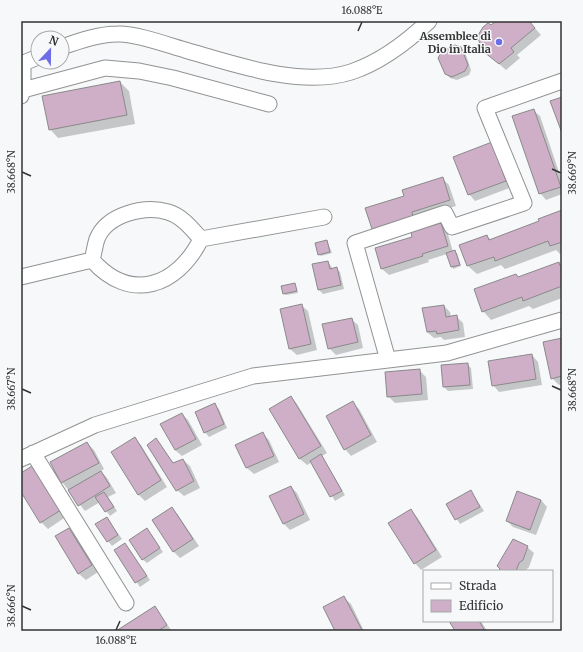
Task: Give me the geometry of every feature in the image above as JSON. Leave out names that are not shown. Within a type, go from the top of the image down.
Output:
[{"type":"street","points":[[70,44],[81,40],[118,34],[153,41],[284,76],[322,76],[351,72],[378,60],[407,42],[429,21]]},
{"type":"street","points":[[22,63],[22,93],[105,68],[140,71],[173,78],[269,104]]},
{"type":"street","points":[[388,360],[355,242],[445,213],[452,227],[524,203],[486,108],[562,81]]},
{"type":"street","points":[[92,260],[98,238],[114,220],[130,213],[149,209],[169,212],[189,225],[201,239]]},
{"type":"street","points":[[201,239],[324,217]]},
{"type":"street","points":[[92,260],[102,271],[118,280],[138,286],[156,283],[172,276],[187,262],[194,254],[201,239]]},
{"type":"street","points":[[21,277],[92,260]]},
{"type":"street","points":[[126,603],[27,456],[95,425],[253,376],[447,353],[562,320]]},
{"type":"building","name":"Assemblee di Dio in Italia","points":[[496,21],[529,21],[535,28],[511,48],[514,52],[499,64],[484,52],[477,37],[483,27],[488,23],[491,25]]},
{"type":"building","points":[[455,45],[461,47],[468,65],[465,71],[452,77],[445,74],[438,58],[442,51]]},
{"type":"building","points":[[120,81],[127,115],[49,130],[42,96]]},
{"type":"building","points":[[562,97],[562,133],[550,101]]},
{"type":"building","points":[[534,109],[561,187],[539,194],[512,116]]},
{"type":"building","points":[[492,142],[506,181],[468,195],[453,157]]},
{"type":"building","points":[[443,177],[450,200],[412,212],[413,216],[372,229],[365,208],[404,196],[402,190]]},
{"type":"building","points":[[562,210],[562,242],[550,246],[548,241],[495,261],[494,257],[467,266],[459,245],[487,235],[489,240],[539,221],[538,219]]},
{"type":"building","points":[[441,223],[448,246],[422,254],[423,256],[381,269],[375,248],[412,237],[411,232]]},
{"type":"building","points":[[327,240],[330,252],[318,255],[315,243]]},
{"type":"building","points":[[455,250],[460,265],[451,267],[446,253]]},
{"type":"building","points":[[328,261],[330,269],[337,267],[341,285],[318,290],[312,264]]},
{"type":"building","points":[[559,262],[560,266],[562,265],[562,286],[523,301],[522,297],[482,312],[474,289],[516,274],[518,277]]},
{"type":"building","points":[[295,283],[297,291],[283,294],[281,286]]},
{"type":"building","points":[[302,304],[311,344],[289,349],[280,309]]},
{"type":"building","points":[[444,305],[446,317],[457,315],[459,330],[437,334],[436,331],[427,332],[422,308]]},
{"type":"building","points":[[352,318],[358,342],[328,349],[322,324]]},
{"type":"building","points":[[562,338],[562,376],[551,379],[543,342]]},
{"type":"building","points":[[532,354],[536,379],[492,386],[488,361]]},
{"type":"building","points":[[468,363],[470,385],[443,387],[441,365]]},
{"type":"building","points":[[420,369],[422,394],[387,397],[385,372]]},
{"type":"building","points":[[291,396],[321,446],[299,459],[269,409]]},
{"type":"building","points":[[353,401],[371,435],[344,450],[326,416]]},
{"type":"building","points":[[215,403],[224,424],[204,433],[195,412]]},
{"type":"building","points":[[182,413],[196,439],[175,450],[160,424]]},
{"type":"building","points":[[263,432],[274,456],[246,468],[235,445]]},
{"type":"building","points":[[135,437],[161,480],[138,495],[111,452]]},
{"type":"building","points":[[156,438],[173,463],[183,459],[194,481],[176,491],[147,445]]},
{"type":"building","points":[[87,442],[99,463],[61,483],[50,462]]},
{"type":"building","points":[[321,454],[342,491],[330,497],[310,461]]},
{"type":"building","points":[[32,466],[61,510],[40,523],[21,492],[21,473]]},
{"type":"building","points":[[101,471],[110,486],[78,506],[68,490]]},
{"type":"building","points":[[291,486],[304,514],[283,524],[269,496]]},
{"type":"building","points":[[471,490],[480,507],[455,520],[446,504]]},
{"type":"building","points":[[517,491],[541,500],[530,530],[506,521]]},
{"type":"building","points":[[104,492],[114,507],[105,512],[95,497]]},
{"type":"building","points":[[172,507],[193,539],[173,552],[152,520]]},
{"type":"building","points":[[411,509],[436,550],[414,564],[388,523]]},
{"type":"building","points":[[107,517],[118,535],[107,542],[95,524]]},
{"type":"building","points":[[69,528],[92,565],[78,574],[55,536]]},
{"type":"building","points":[[147,528],[160,548],[142,560],[129,540]]},
{"type":"building","points":[[513,539],[528,546],[523,560],[519,563],[516,570],[499,570],[500,569],[497,566]]},
{"type":"building","points":[[125,543],[147,576],[135,583],[114,550]]},
{"type":"building","points":[[344,596],[362,630],[360,631],[335,631],[323,607]]},
{"type":"building","points":[[155,606],[167,625],[158,631],[116,631]]},
{"type":"building","points":[[450,622],[480,622],[485,631],[455,631]]},
{"type":"place","name":"Assemblee di Dio in Italia","points":[[499,42]]}]
